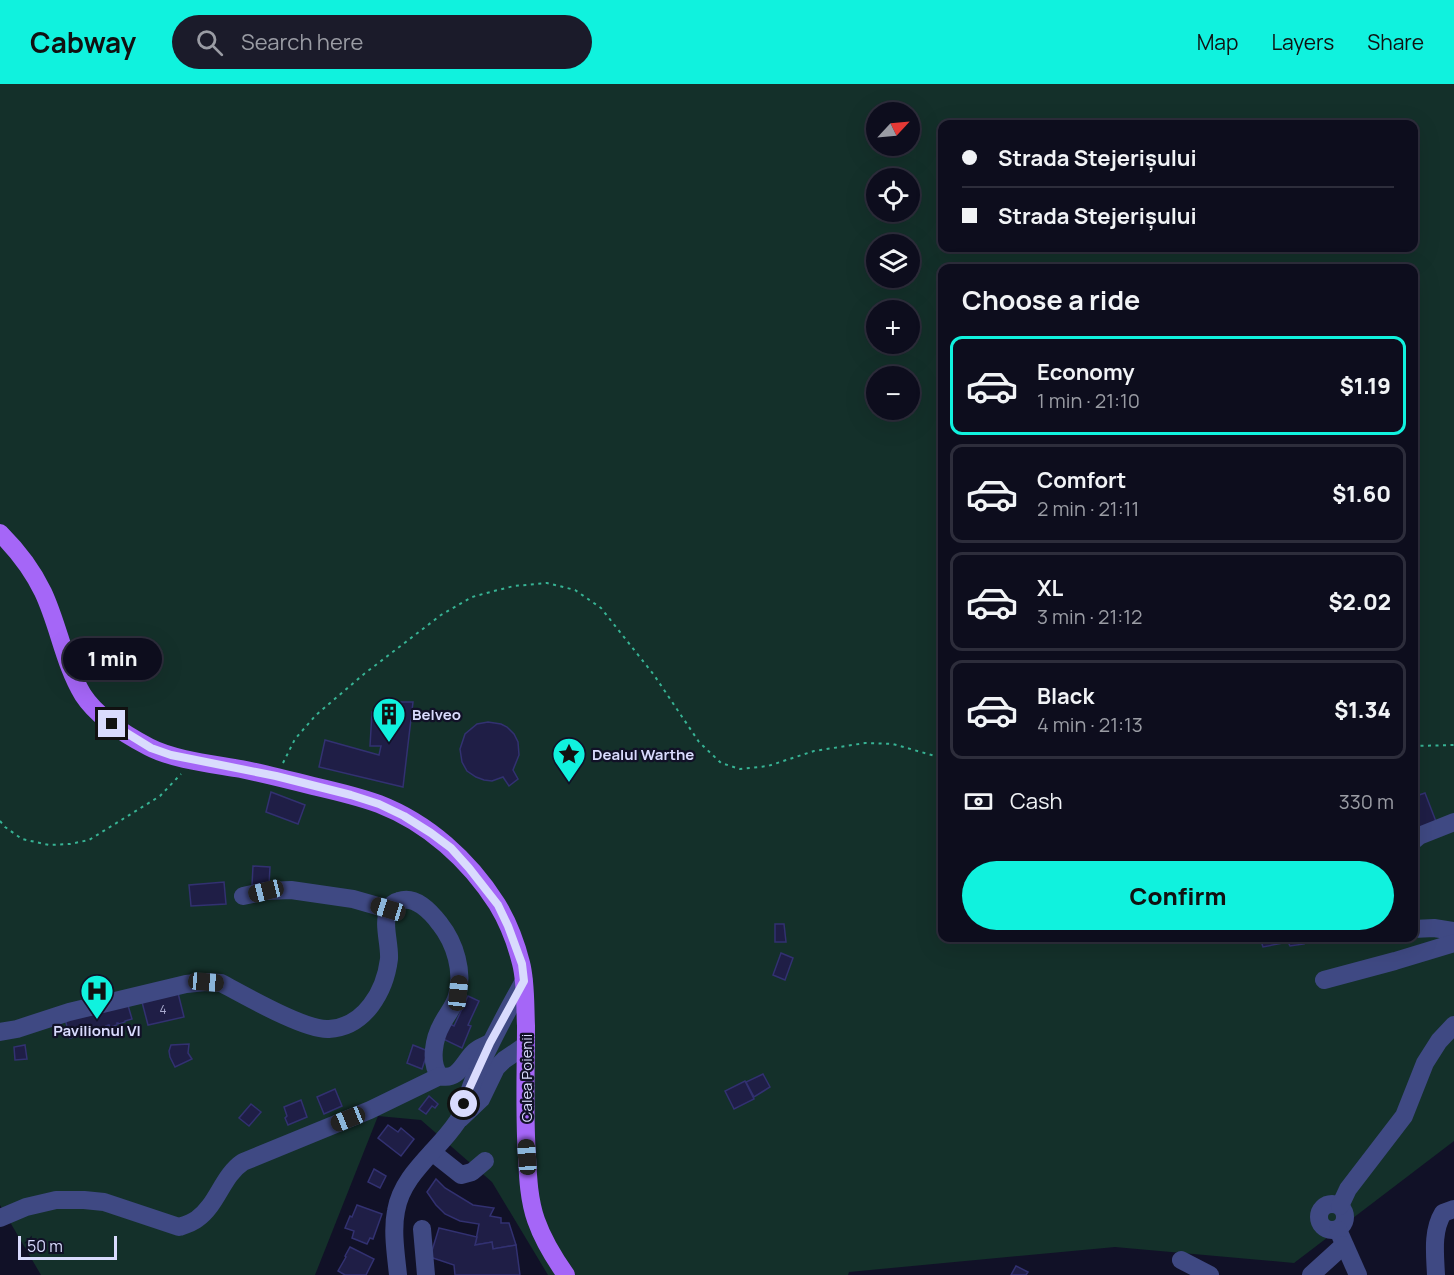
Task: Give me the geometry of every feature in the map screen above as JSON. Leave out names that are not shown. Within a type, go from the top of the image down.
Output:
[{"type":"main road","name":"Calea Poienii","points":[[0,533],[27,565],[43,592],[70,667],[83,695],[97,712],[151,748],[351,795],[379,804],[404,816],[451,848],[498,905],[515,942],[522,964],[524,981],[526,1140],[531,1196],[545,1242],[566,1275]]},
{"type":"street","points":[[1418,837],[1454,822]]},
{"type":"street","points":[[243,897],[266,891],[291,890],[353,899],[388,909]]},
{"type":"street","points":[[0,1032],[17,1029],[69,1012],[186,984],[206,982],[221,983],[302,1023],[328,1029],[340,1027],[357,1020],[379,993],[389,959],[386,925],[388,909],[403,899],[416,902],[424,907],[441,924],[455,952],[460,980],[458,993],[455,1004],[442,1023],[435,1043],[435,1066],[440,1076]]},
{"type":"street","points":[[1418,929],[1454,931]]},
{"type":"street","points":[[1324,980],[1454,943]]},
{"type":"street","points":[[458,1120],[490,1043],[524,981]]},
{"type":"street","points":[[1311,1275],[1341,1237],[1346,1218],[1340,1206],[1348,1189],[1404,1116],[1425,1063],[1439,1041],[1454,1025]]},
{"type":"street","points":[[0,1218],[26,1207],[56,1200],[84,1200],[104,1202],[179,1227],[198,1219],[211,1205],[234,1167],[370,1110],[440,1076],[447,1077],[456,1073],[474,1052],[490,1043]]},
{"type":"street","points":[[398,1275],[395,1212],[407,1182],[458,1120],[481,1099],[496,1068],[526,1045]]},
{"type":"street","points":[[432,1152],[461,1175],[472,1172],[485,1161]]},
{"type":"street","points":[[1436,1275],[1437,1223],[1443,1213],[1454,1209]]},
{"type":"street","points":[[422,1228],[426,1275]]},
{"type":"street","points":[[1341,1237],[1358,1275]]},
{"type":"street","points":[[1181,1260],[1210,1275]]},
{"type":"path","points":[[276,776],[295,739],[315,715],[441,615],[472,597],[514,586],[547,583],[576,590],[601,608],[654,675],[699,742],[721,763],[741,769],[768,766],[814,751],[866,743],[893,744],[938,757]]},
{"type":"path","points":[[1418,746],[1454,745]]},
{"type":"path","points":[[0,822],[22,840],[49,845],[89,840],[160,796],[195,760]]},
{"type":"green space","points":[[0,84],[1454,84],[1454,1141],[1294,1263],[1115,1247],[849,1272],[848,1275],[548,1275],[492,1182],[421,1120],[378,1116],[315,1275],[41,1275],[0,1205]]},
{"type":"building","name":"Belveo","points":[[396,702],[413,702],[403,787],[319,767],[325,740],[379,755],[381,746],[370,746],[372,712],[395,713]]},
{"type":"building","points":[[488,722],[507,727],[518,742],[519,755],[513,770],[518,779],[509,786],[503,777],[492,781],[476,777],[467,771],[462,762],[460,749],[465,734],[477,724]]},
{"type":"building","points":[[271,792],[305,805],[298,824],[266,812]]},
{"type":"building","points":[[1425,793],[1437,824],[1418,832],[1418,795]]},
{"type":"building","points":[[253,866],[270,867],[269,885],[252,885]]},
{"type":"building","points":[[224,882],[226,904],[191,906],[189,885]]},
{"type":"building","points":[[775,924],[784,924],[786,942],[775,942]]},
{"type":"building","points":[[1261,942],[1288,942],[1263,947]]},
{"type":"building","points":[[1288,942],[1303,942],[1304,944],[1290,946]]},
{"type":"building","points":[[781,953],[793,958],[785,980],[773,975]]},
{"type":"building","points":[[178,993],[184,1017],[148,1025],[142,1002]]},
{"type":"building","points":[[468,996],[479,1001],[468,1025],[471,1026],[462,1048],[441,1038],[448,1023],[454,1026]]},
{"type":"building","name":"Pavilionul VI","points":[[127,1002],[132,1019],[110,1027],[106,1026],[107,1028],[83,1034],[82,1032],[77,1033],[77,1036],[70,1038],[65,1019]]},
{"type":"building","points":[[189,1044],[188,1053],[192,1059],[175,1067],[170,1057],[171,1045]]},
{"type":"building","points":[[25,1045],[27,1059],[15,1060],[14,1047]]},
{"type":"building","points":[[413,1045],[428,1051],[422,1069],[407,1063]]},
{"type":"building","points":[[763,1074],[770,1087],[754,1097],[746,1082]]},
{"type":"building","points":[[745,1081],[754,1099],[734,1109],[725,1091]]},
{"type":"building","points":[[335,1089],[342,1106],[324,1114],[317,1097]]},
{"type":"building","points":[[429,1096],[438,1104],[435,1108],[432,1106],[426,1114],[419,1109]]},
{"type":"building","points":[[301,1100],[307,1117],[288,1125],[284,1107]]},
{"type":"building","points":[[251,1104],[261,1112],[249,1126],[239,1118]]},
{"type":"building","points":[[388,1125],[398,1132],[401,1128],[414,1139],[401,1156],[378,1138]]},
{"type":"building","points":[[374,1169],[386,1176],[380,1188],[368,1182]]},
{"type":"building","points":[[436,1179],[445,1188],[473,1205],[494,1208],[490,1216],[501,1218],[501,1223],[509,1223],[516,1245],[493,1249],[492,1242],[475,1245],[479,1224],[460,1221],[445,1214],[427,1192]]},
{"type":"building","points":[[357,1205],[382,1214],[373,1239],[370,1238],[367,1244],[352,1238],[354,1231],[345,1228]]},
{"type":"building","points":[[439,1228],[477,1237],[475,1245],[492,1242],[493,1249],[516,1245],[520,1275],[455,1275],[454,1265],[430,1257]]},
{"type":"building","points":[[350,1247],[374,1259],[366,1275],[345,1275],[338,1271]]},
{"type":"building","points":[[1016,1266],[1028,1272],[1026,1275],[1011,1275]]},
{"type":"place","name":"Belveo","points":[[389,743]]},
{"type":"place","name":"Dealul Warthe","points":[[569,783]]},
{"type":"place","name":"Pavilionul VI","points":[[97,1020]]},
{"type":"route","points":[[112,724],[151,748],[171,755],[276,776],[379,804],[404,816],[451,848],[498,905],[515,942],[522,964],[524,981],[498,1026],[464,1104]]}]
